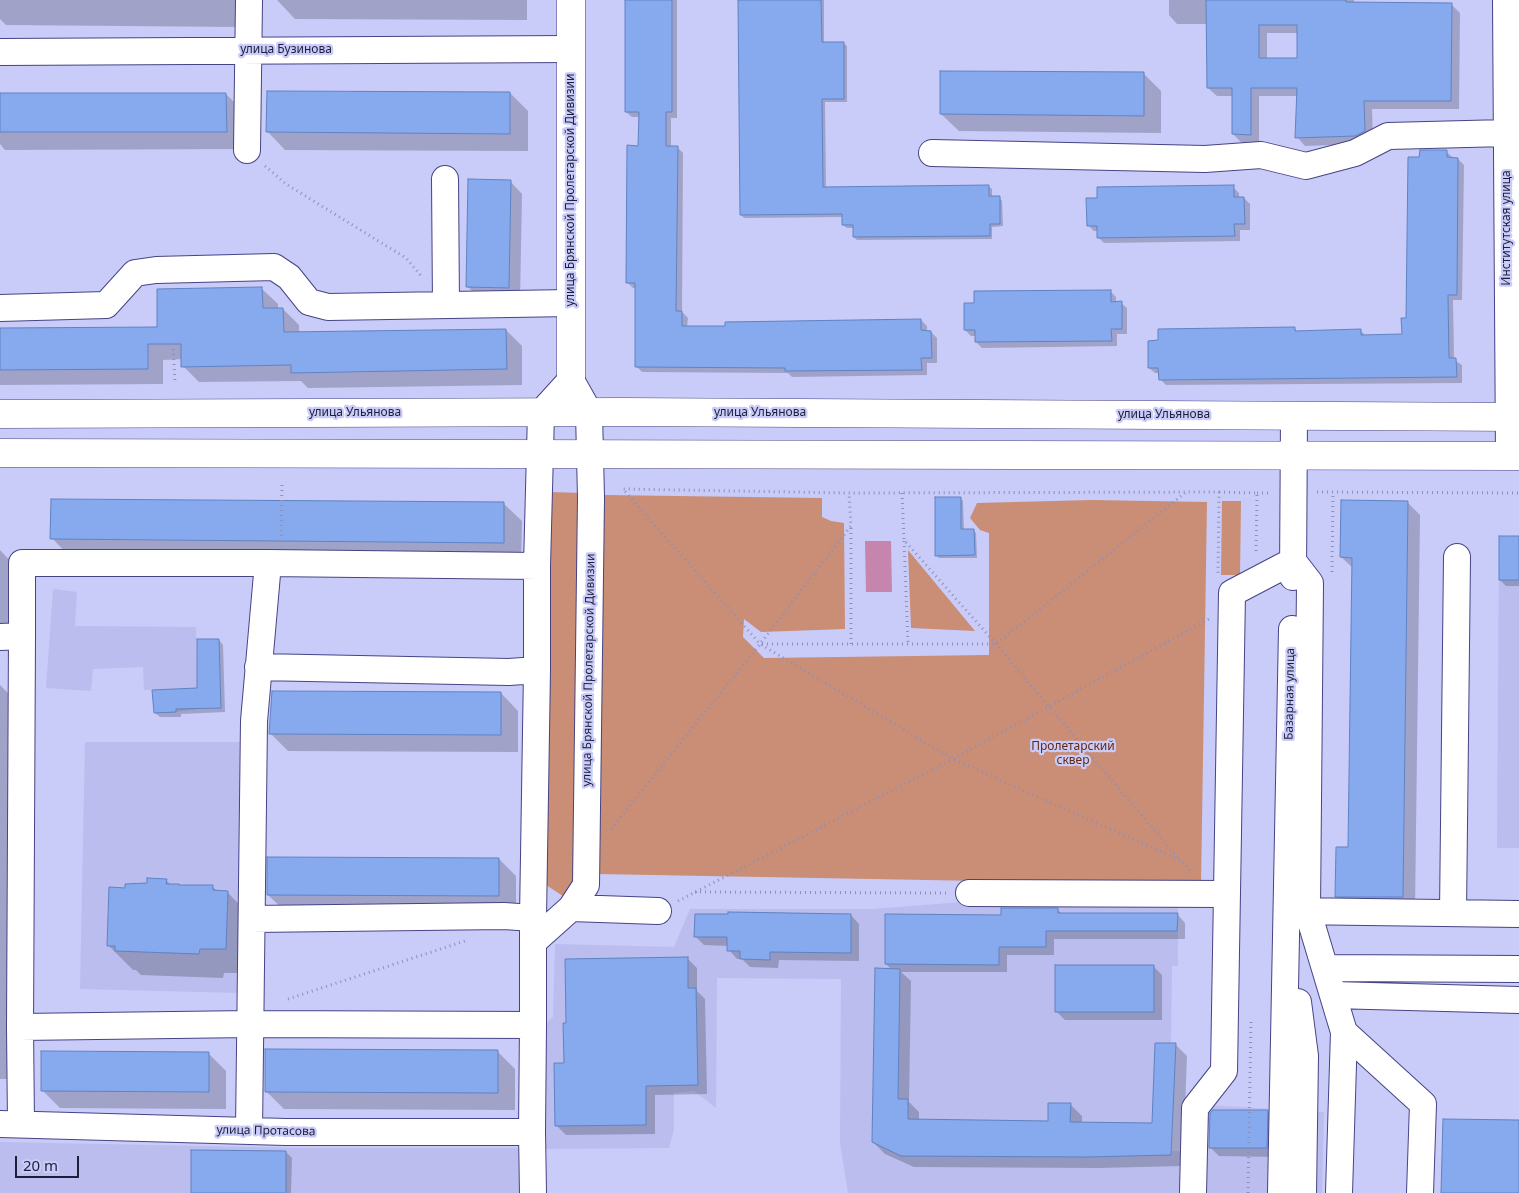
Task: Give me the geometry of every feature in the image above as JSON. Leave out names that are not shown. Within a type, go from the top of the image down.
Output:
[{"type":"main road","name":"улица Брянской Пролетарской Дивизии","points":[[571,0],[571,380]]},
{"type":"main road","name":"улица Ульянова","points":[[0,414],[589,412],[1514,417]]},
{"type":"main road","points":[[0,453],[1514,456]]},
{"type":"street","points":[[247,150],[249,0]]},
{"type":"street","name":"Институтская улица","points":[[1506,0],[1506,134],[1513,213],[1514,456]]},
{"type":"street","name":"улица Бузинова","points":[[0,52],[571,49]]},
{"type":"street","points":[[932,153],[1205,159],[1260,156],[1306,166],[1355,153],[1388,136],[1506,134]]},
{"type":"street","points":[[445,179],[446,305]]},
{"type":"street","points":[[0,308],[106,305],[135,273],[156,270],[274,267],[289,277],[309,302],[328,307],[571,303]]},
{"type":"street","points":[[533,1193],[533,930],[537,566],[541,412],[571,380]]},
{"type":"street","name":"улица Брянской Пролетарской Дивизии","points":[[571,380],[589,412],[586,873]]},
{"type":"street","name":"Базарная улица","points":[[1281,1193],[1286,972],[1297,911],[1293,561],[1294,416]]},
{"type":"street","points":[[1453,913],[1457,557]]},
{"type":"street","points":[[1193,1193],[1195,1108],[1224,1071],[1219,894],[1232,593],[1293,561]]},
{"type":"street","points":[[11,1124],[20,1026],[11,636],[22,563],[537,566]]},
{"type":"street","points":[[249,1130],[254,721],[258,667],[274,563]]},
{"type":"street","points":[[258,667],[510,672],[537,670]]},
{"type":"street","points":[[571,908],[586,873]]},
{"type":"street","points":[[969,893],[1219,894]]},
{"type":"street","points":[[533,930],[571,908],[658,911]]},
{"type":"street","points":[[1297,911],[1519,914]]},
{"type":"street","points":[[1297,911],[1325,968],[1344,1032],[1339,1193]]},
{"type":"street","points":[[1297,911],[1305,1056],[1303,1193]]},
{"type":"street","points":[[252,919],[504,916],[533,930]]},
{"type":"street","points":[[1325,968],[1519,969]]},
{"type":"street","points":[[1333,995],[1519,1000]]},
{"type":"street","points":[[20,1026],[251,1017],[533,1025]]},
{"type":"street","points":[[1344,1032],[1423,1104],[1420,1193]]},
{"type":"street","name":"улица Протасова","points":[[11,1124],[249,1130],[532,1132]]},
{"type":"path","points":[[247,150],[286,184],[406,258],[446,305]]},
{"type":"path","points":[[173,344],[175,383]]},
{"type":"path","points":[[274,563],[282,484]]},
{"type":"path","points":[[1182,861],[954,760],[760,644],[623,489],[849,493],[1219,492],[1218,577]]},
{"type":"path","points":[[849,493],[851,526],[851,644]]},
{"type":"path","points":[[902,493],[908,644]]},
{"type":"path","points":[[760,644],[996,644],[1186,493]]},
{"type":"path","points":[[1256,493],[1519,493]]},
{"type":"path","points":[[586,873],[851,526]]},
{"type":"path","points":[[904,540],[1050,706],[1182,861],[1219,894]]},
{"type":"path","points":[[969,893],[694,892],[954,760],[1231,607]]},
{"type":"path","points":[[251,1017],[466,941]]},
{"type":"shaded area","points":[[1499,536],[1519,536],[1519,848],[1497,848]]},
{"type":"shaded area","points":[[865,541],[891,541],[892,592],[866,592]]},
{"type":"shaded area","points":[[53,589],[77,592],[75,626],[196,627],[198,709],[176,712],[175,689],[144,690],[143,667],[93,669],[91,691],[46,688]]},
{"type":"shaded area","points":[[85,742],[244,742],[241,993],[80,989]]},
{"type":"shaded area","points":[[1001,899],[1178,905],[1178,966],[1172,966],[1171,1043],[1176,1043],[1171,1151],[1204,1151],[1204,1105],[1324,1112],[1322,1193],[848,1193],[840,1143],[841,979],[717,978],[716,1108],[694,1091],[674,1093],[674,1129],[669,1148],[542,1149],[544,1024],[553,1017],[555,944],[674,947],[690,909],[873,909]]},
{"type":"shaded area","points":[[0,1142],[304,1148],[521,1148],[521,1193],[0,1193]]},
{"type":"green space","points":[[547,492],[585,493],[579,884],[569,900],[540,881]]},
{"type":"green space","name":"Пролетарский сквер","points":[[604,495],[822,498],[822,517],[844,523],[845,629],[761,632],[744,619],[743,637],[764,658],[989,655],[989,533],[980,530],[970,518],[977,503],[1091,500],[1207,502],[1201,885],[598,874]]},
{"type":"green space","points":[[1222,501],[1241,501],[1240,575],[1221,575]]},
{"type":"green space","points":[[908,550],[975,631],[911,628]]},
{"type":"building","points":[[625,0],[672,0],[672,112],[666,112],[666,146],[678,146],[676,311],[682,311],[682,326],[725,326],[725,322],[921,319],[921,330],[931,331],[932,358],[921,358],[922,370],[785,371],[785,368],[635,367],[635,283],[626,283],[627,145],[638,146],[639,112],[625,112]]},
{"type":"building","points":[[738,0],[821,0],[822,42],[844,42],[844,99],[822,99],[823,187],[989,185],[989,196],[1000,196],[1000,224],[990,224],[990,236],[853,237],[853,225],[842,225],[842,214],[740,215]]},
{"type":"building","points":[[1206,0],[1346,0],[1346,2],[1452,3],[1451,101],[1364,101],[1365,131],[1355,136],[1295,138],[1297,88],[1251,88],[1251,135],[1232,134],[1232,88],[1207,88]],"holes":[[[1259,25],[1297,25],[1297,58],[1259,58]]]},
{"type":"building","points":[[940,71],[1144,72],[1144,116],[940,114]]},
{"type":"building","points":[[267,91],[510,92],[510,134],[266,132]]},
{"type":"building","points":[[0,93],[226,93],[227,132],[0,132]]},
{"type":"building","points":[[1420,150],[1447,150],[1447,157],[1458,158],[1457,295],[1448,295],[1449,358],[1456,358],[1457,377],[1159,380],[1158,368],[1148,368],[1148,341],[1158,340],[1158,329],[1295,327],[1295,331],[1361,329],[1361,335],[1402,334],[1401,318],[1406,318],[1408,157],[1419,157]]},
{"type":"building","points":[[468,179],[511,180],[509,288],[466,287]]},
{"type":"building","points":[[1234,185],[1234,197],[1244,197],[1245,224],[1234,224],[1235,236],[1097,238],[1097,226],[1087,226],[1086,198],[1097,198],[1097,187]]},
{"type":"building","points":[[262,287],[263,308],[283,308],[284,332],[506,329],[507,369],[291,373],[291,365],[181,367],[181,344],[148,344],[148,369],[0,370],[0,328],[157,327],[157,289]]},
{"type":"building","points":[[1111,290],[1111,302],[1122,301],[1122,329],[1111,329],[1112,341],[975,342],[975,330],[964,330],[964,303],[974,303],[974,291]]},
{"type":"building","points":[[935,497],[961,497],[961,529],[974,529],[975,555],[935,556]]},
{"type":"building","points":[[51,499],[504,502],[504,543],[50,539]]},
{"type":"building","points":[[1341,500],[1408,501],[1403,897],[1335,897],[1336,847],[1348,847],[1352,558],[1340,557]]},
{"type":"building","points":[[1499,536],[1519,536],[1519,580],[1499,580]]},
{"type":"building","points":[[197,639],[219,639],[221,708],[176,709],[176,712],[154,713],[152,690],[197,688]]},
{"type":"building","points":[[272,691],[501,692],[501,735],[269,734]]},
{"type":"building","points":[[267,857],[499,858],[499,896],[267,895]]},
{"type":"building","points":[[147,878],[167,879],[166,884],[213,885],[213,890],[228,891],[226,949],[200,949],[199,954],[115,951],[115,946],[107,946],[109,887],[125,888],[125,884],[147,883]]},
{"type":"building","points":[[1001,908],[1058,908],[1058,913],[1178,913],[1177,931],[1046,931],[1046,947],[999,947],[999,965],[885,964],[885,914],[1001,915]]},
{"type":"building","points":[[728,912],[851,914],[851,953],[770,952],[770,960],[740,959],[740,951],[727,951],[727,937],[694,937],[695,914],[728,914]]},
{"type":"building","points":[[688,957],[688,988],[696,988],[698,1085],[646,1086],[646,1125],[555,1126],[554,1063],[564,1063],[563,1023],[566,1023],[565,959]]},
{"type":"building","points":[[1055,965],[1154,965],[1154,1012],[1055,1012]]},
{"type":"building","points":[[875,968],[900,969],[898,1099],[908,1099],[908,1119],[1048,1121],[1048,1103],[1071,1103],[1070,1122],[1152,1123],[1155,1043],[1176,1043],[1171,1155],[1087,1157],[901,1156],[872,1142]]},
{"type":"building","points":[[265,1049],[498,1050],[498,1093],[265,1092]]},
{"type":"building","points":[[41,1051],[209,1052],[209,1092],[41,1091]]},
{"type":"building","points":[[1213,1110],[1268,1110],[1267,1148],[1209,1148],[1210,1113]]},
{"type":"building","points":[[1443,1119],[1519,1120],[1519,1193],[1441,1193]]},
{"type":"building","points":[[191,1150],[286,1151],[286,1193],[191,1193]]}]
